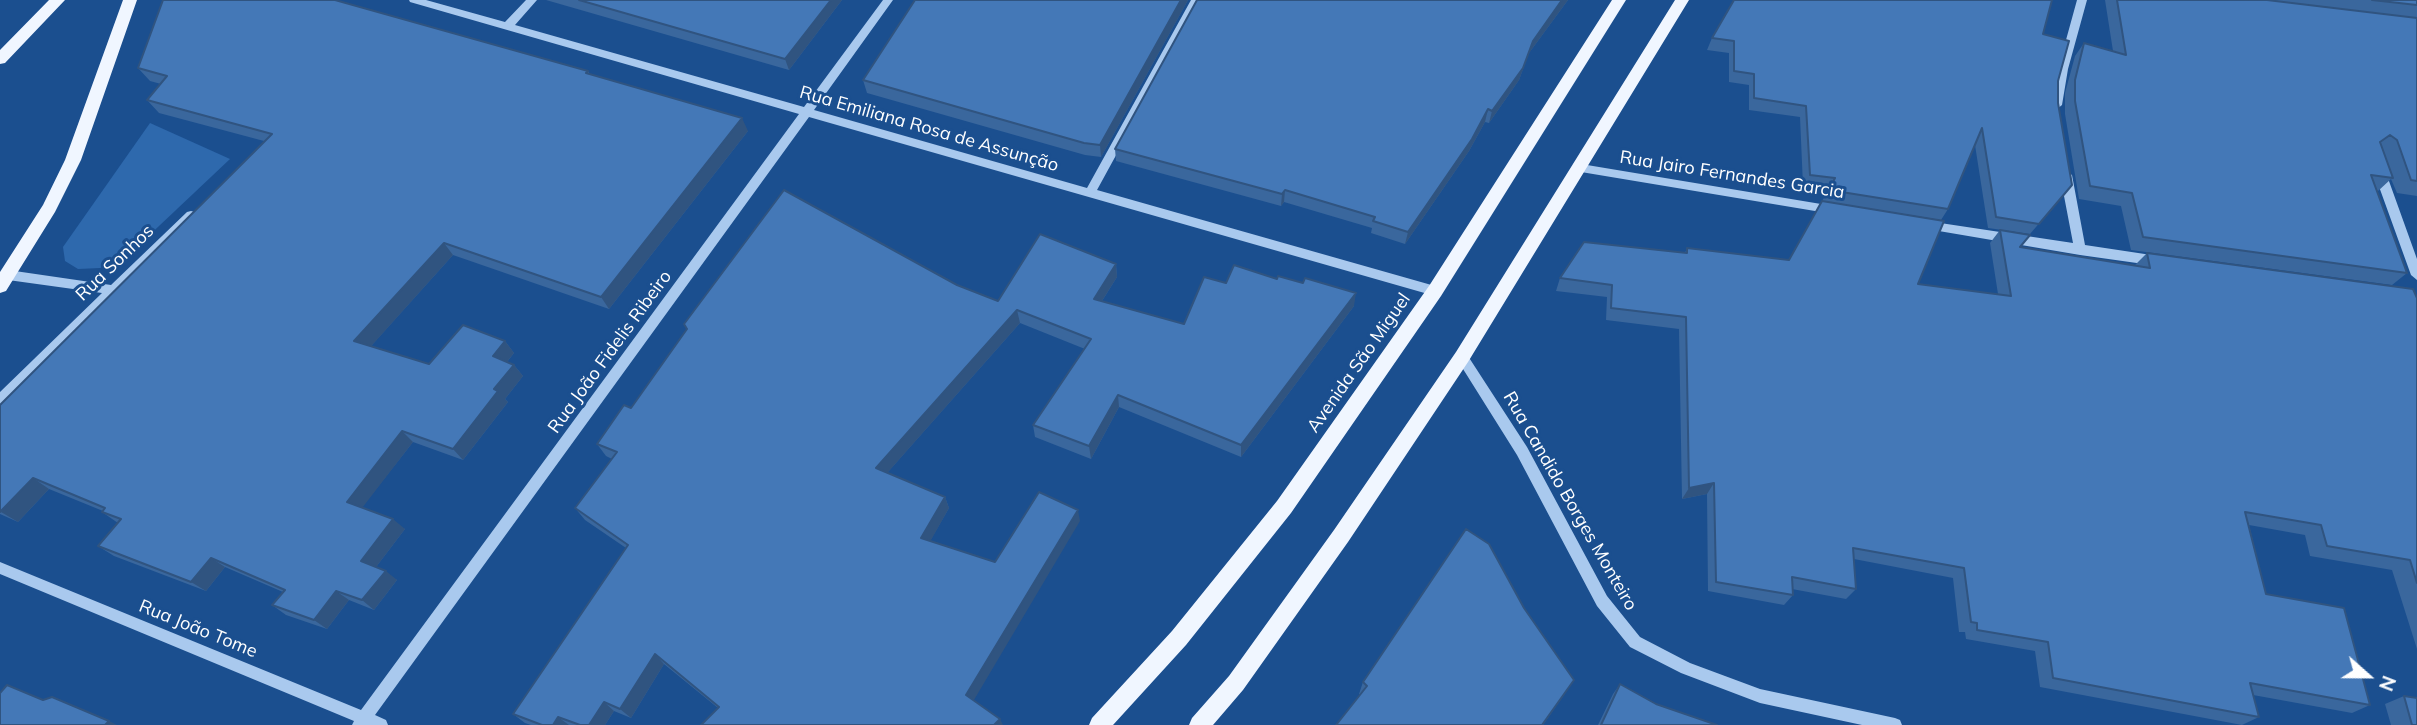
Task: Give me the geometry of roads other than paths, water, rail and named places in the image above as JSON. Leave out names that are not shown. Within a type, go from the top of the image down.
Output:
[{"type":"main road","points":[[0,59],[58,0]]},
{"type":"main road","points":[[4,281],[49,208],[73,160],[130,0]]},
{"type":"main road","name":"Avenida São Miguel","points":[[1099,725],[1180,638],[1283,507],[1435,291],[1619,0]]},
{"type":"main road","points":[[1199,725],[1236,683],[1341,536],[1462,357],[1581,168],[1682,0]]},
{"type":"street","name":"Rua Emiliana Rosa de Assunção","points":[[414,0],[1435,291]]},
{"type":"street","points":[[507,27],[532,0]]},
{"type":"street","name":"Rua João Fidelis Ribeiro","points":[[361,721],[888,0]]},
{"type":"street","points":[[1090,193],[1196,0]]},
{"type":"street","points":[[2057,114],[2060,81],[2082,0]]},
{"type":"street","points":[[2374,154],[2417,275]]},
{"type":"street","name":"Rua Jairo Fernandes Garcia","points":[[1581,168],[1851,212]]},
{"type":"street","points":[[2065,168],[2080,250]]},
{"type":"street","name":"Rua Sonhos","points":[[0,400],[198,208]]},
{"type":"street","points":[[1918,224],[2177,264]]},
{"type":"street","points":[[4,281],[112,290]]},
{"type":"street","name":"Rua Candido Borges Monteiro","points":[[1462,357],[1522,451],[1602,601],[1634,642],[1730,687],[1887,724]]},
{"type":"street","name":"Rua João Tome","points":[[0,568],[361,721],[381,725]]}]
